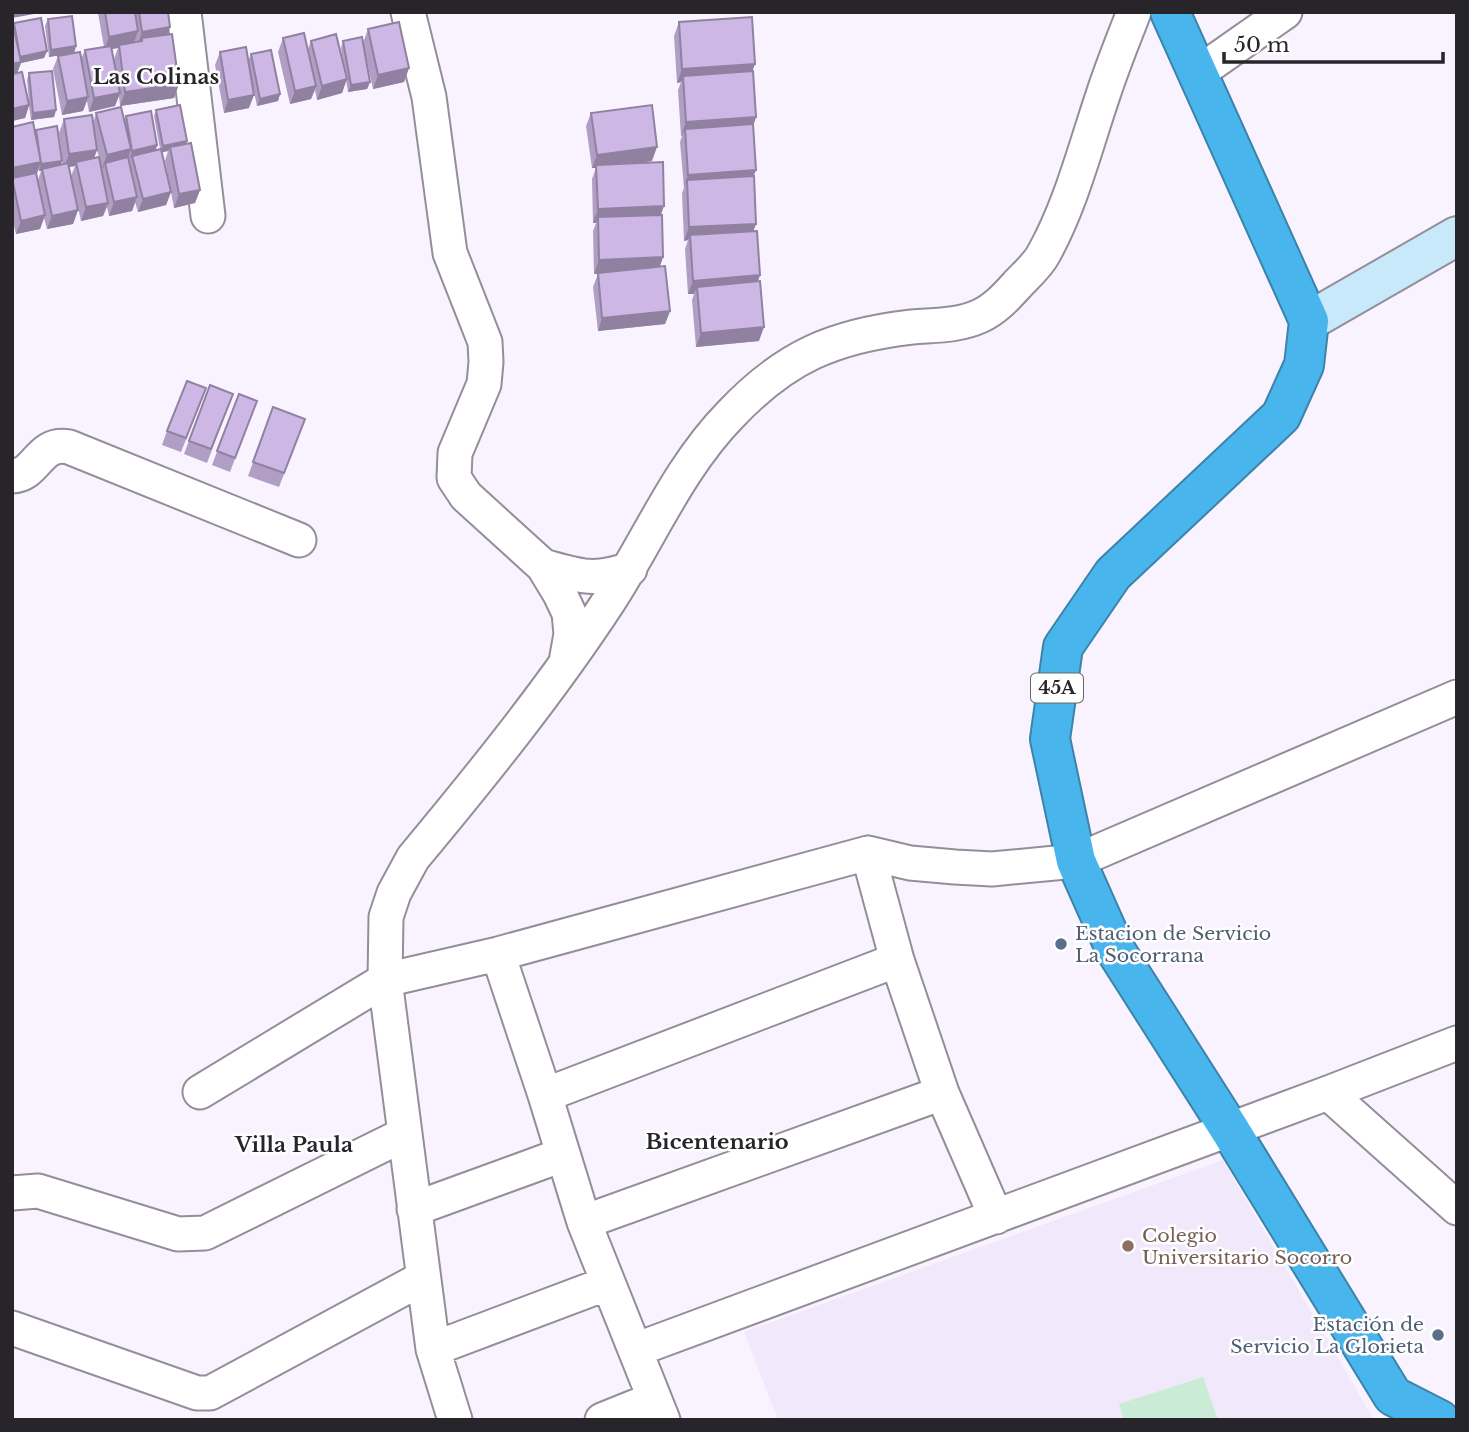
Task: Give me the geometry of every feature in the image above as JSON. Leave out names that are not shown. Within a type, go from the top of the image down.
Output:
[{"type":"highway","points":[[1170,12],[1309,321]]},
{"type":"highway","name":"45A","points":[[1309,321],[1304,365],[1281,416],[1113,573],[1063,647],[1050,739],[1076,861],[1116,951],[1230,1130],[1399,1408],[1440,1420]]},
{"type":"street","points":[[184,12],[208,216]]},
{"type":"street","points":[[408,12],[429,97],[450,253],[485,342],[484,384],[455,453],[454,478],[466,496],[543,566],[569,613],[571,635],[566,667]]},
{"type":"street","points":[[455,1420],[433,1349],[385,980],[386,917],[394,893],[413,858],[566,667],[630,569],[679,478],[718,427],[750,394],[780,369],[830,343],[872,333],[958,324],[982,315],[1004,299],[1042,257],[1068,202],[1108,78],[1134,12]]},
{"type":"street","points":[[1198,73],[1284,12]]},
{"type":"street","points":[[1309,321],[1457,236]]},
{"type":"street","points":[[12,475],[24,474],[44,452],[53,447],[69,447],[299,540]]},
{"type":"street","points":[[543,566],[586,578],[609,577],[630,569]]},
{"type":"street","points":[[201,1092],[385,980],[498,954],[868,853],[910,863],[992,869],[1076,861],[1457,697]]},
{"type":"street","points":[[868,853],[897,960],[942,1093],[996,1217]]},
{"type":"street","points":[[498,954],[584,1222],[659,1409],[602,1420]]},
{"type":"street","points":[[545,1095],[897,960]]},
{"type":"street","points":[[635,1350],[1457,1043]]},
{"type":"street","points":[[584,1222],[942,1093]]},
{"type":"street","points":[[1328,1093],[1457,1208]]},
{"type":"street","points":[[12,1193],[38,1191],[178,1234],[205,1233],[405,1135]]},
{"type":"street","points":[[414,1209],[562,1155]]},
{"type":"street","points":[[12,1328],[197,1393],[210,1393],[423,1278]]},
{"type":"street","points":[[433,1349],[608,1283]]},
{"type":"shaded area","name":"Colegio Universitario Socorro","points":[[1223,1160],[1374,1420],[778,1420],[744,1332]]},
{"type":"green space","points":[[1203,1377],[1218,1420],[1124,1420],[1119,1404]]},
{"type":"building","points":[[105,12],[135,12],[138,31],[109,37]]},
{"type":"building","points":[[139,12],[168,12],[170,27],[142,32]]},
{"type":"building","points":[[72,16],[76,46],[51,50],[48,19]]},
{"type":"building","points":[[752,17],[755,64],[682,69],[679,22]]},
{"type":"building","points":[[41,18],[47,51],[20,57],[14,23]]},
{"type":"building","points":[[12,20],[21,62],[12,64]]},
{"type":"building","points":[[399,22],[409,68],[378,75],[368,29]]},
{"type":"building","points":[[304,33],[316,86],[295,91],[283,38]]},
{"type":"building","points":[[172,34],[179,84],[125,92],[119,45],[142,41],[142,38]]},
{"type":"building","points":[[336,34],[347,79],[322,86],[311,41]]},
{"type":"building","points":[[362,37],[370,82],[351,85],[343,41]]},
{"type":"building","points":[[111,46],[120,93],[94,98],[85,50]]},
{"type":"building","points":[[246,47],[254,95],[228,100],[220,52]]},
{"type":"building","points":[[271,50],[280,94],[260,99],[251,54]]},
{"type":"building","points":[[80,52],[88,97],[67,101],[58,56]]},
{"type":"building","points":[[52,71],[56,110],[33,113],[29,73]]},
{"type":"building","points":[[753,71],[756,117],[686,122],[683,76]]},
{"type":"building","points":[[22,72],[29,105],[12,109],[12,74]]},
{"type":"building","points":[[180,105],[187,141],[163,146],[156,110]]},
{"type":"building","points":[[652,105],[657,147],[597,155],[591,113]]},
{"type":"building","points":[[121,107],[131,149],[107,155],[96,113]]},
{"type":"building","points":[[151,111],[157,145],[132,151],[126,116]]},
{"type":"building","points":[[92,115],[97,150],[69,154],[64,119]]},
{"type":"building","points":[[33,122],[41,162],[12,168],[12,127]]},
{"type":"building","points":[[753,124],[756,170],[688,175],[685,129]]},
{"type":"building","points":[[57,126],[62,161],[41,164],[36,130]]},
{"type":"building","points":[[191,143],[200,190],[179,194],[170,147]]},
{"type":"building","points":[[161,149],[171,192],[143,199],[132,156]]},
{"type":"building","points":[[99,157],[108,203],[86,207],[76,162]]},
{"type":"building","points":[[128,157],[137,197],[114,202],[105,163]]},
{"type":"building","points":[[663,162],[664,206],[598,209],[596,165]]},
{"type":"building","points":[[68,163],[78,210],[52,216],[42,169]]},
{"type":"building","points":[[36,173],[45,215],[21,221],[12,178]]},
{"type":"building","points":[[754,176],[756,224],[689,227],[687,180]]},
{"type":"building","points":[[662,215],[663,257],[599,260],[598,217]]},
{"type":"building","points":[[757,231],[760,275],[693,281],[690,235]]},
{"type":"building","points":[[665,266],[670,311],[602,318],[598,273]]},
{"type":"building","points":[[760,281],[764,327],[701,333],[697,287]]},
{"type":"building","points":[[187,381],[206,388],[186,438],[167,431]]},
{"type":"building","points":[[210,385],[233,394],[211,449],[189,441]]},
{"type":"building","points":[[239,394],[257,401],[235,458],[217,451]]},
{"type":"building","points":[[273,407],[305,419],[284,473],[253,462]]},
{"type":"place","name":"Estacion de Servicio La Socorrana","points":[[1061,944]]},
{"type":"place","name":"Colegio Universitario Socorro","points":[[1128,1246]]},
{"type":"place","name":"Estación de Servicio La Glorieta","points":[[1438,1335]]},
{"type":"district","name":"Las Colinas","points":[[156,77]]},
{"type":"district","name":"Bicentenario","points":[[717,1142]]},
{"type":"district","name":"Villa Paula","points":[[294,1145]]}]
